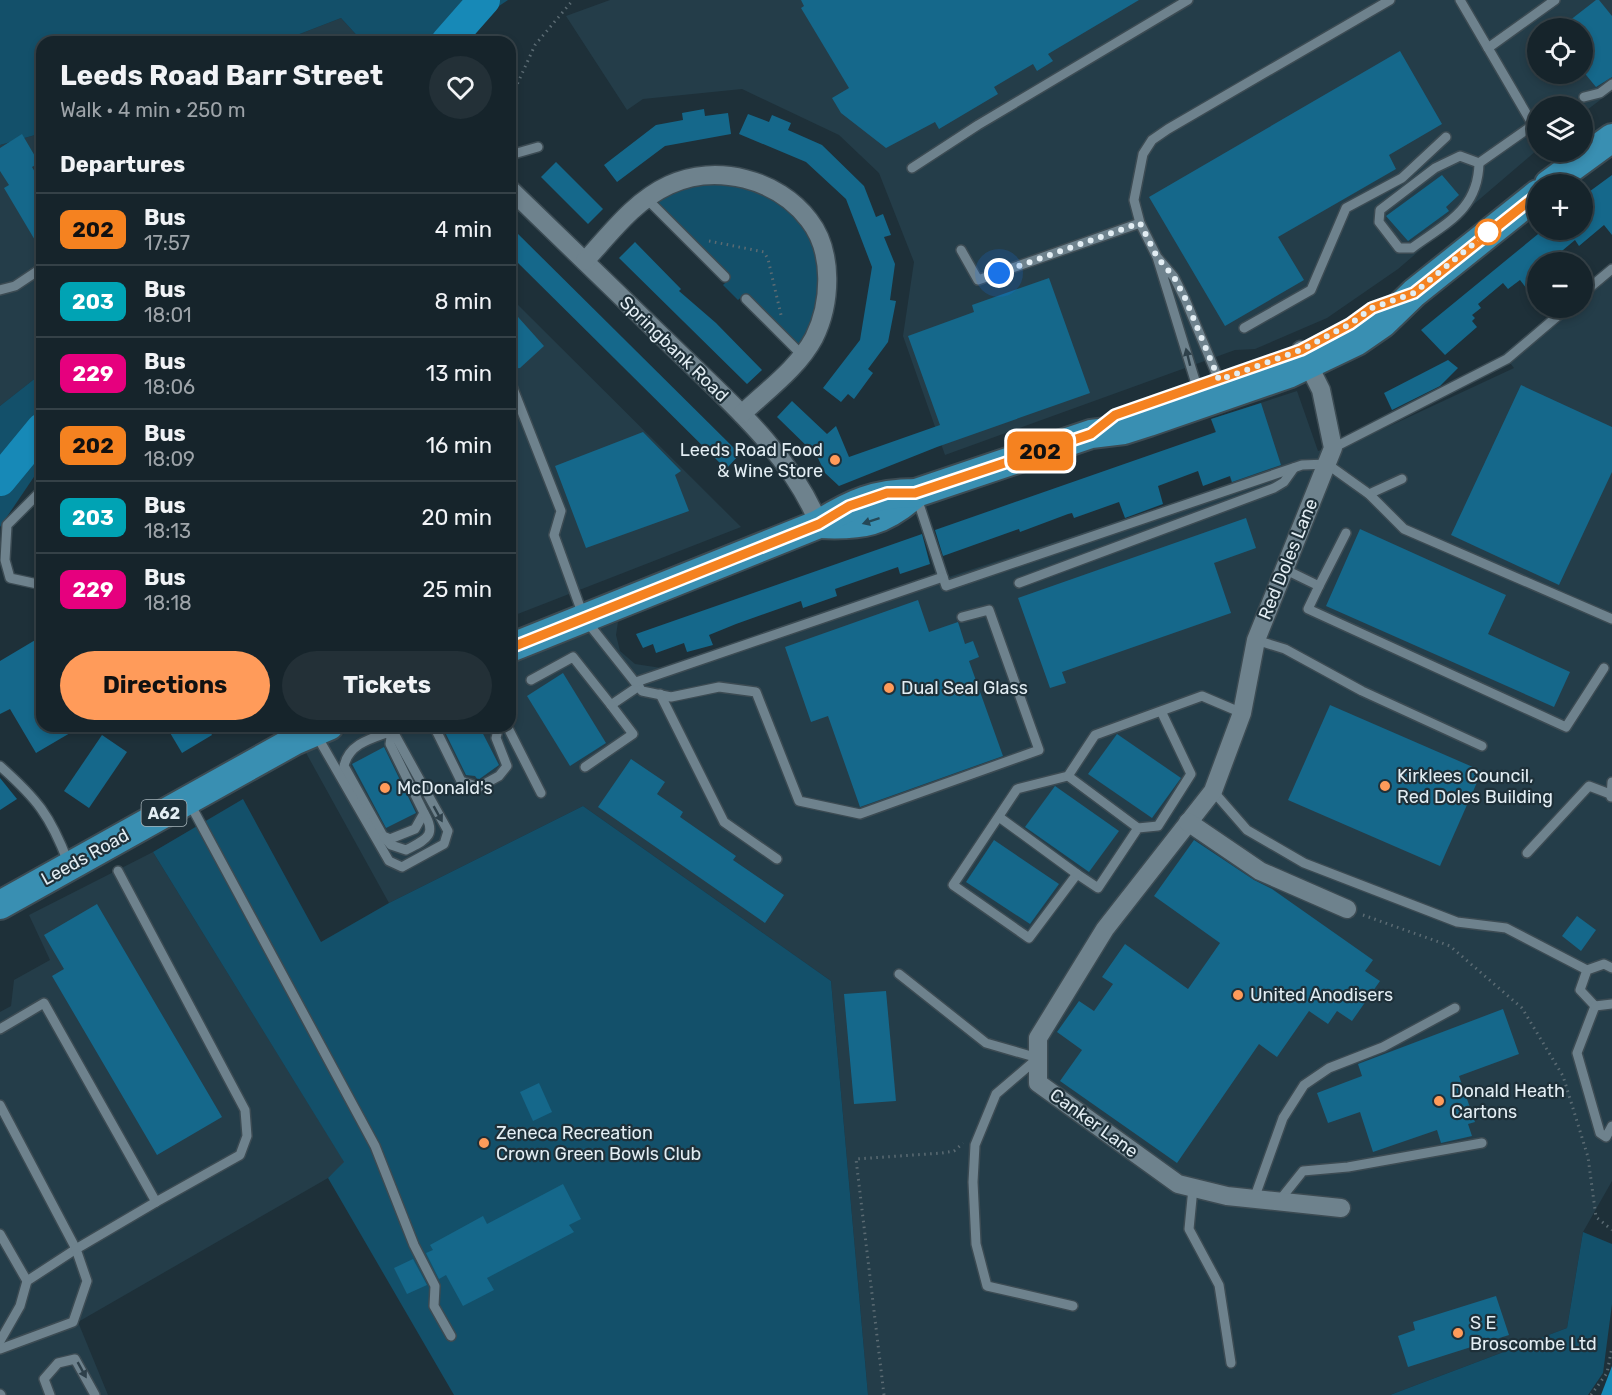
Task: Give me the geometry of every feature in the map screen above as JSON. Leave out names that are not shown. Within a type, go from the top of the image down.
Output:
[{"type":"main road","points":[[1562,174],[1608,137]]},
{"type":"main road","points":[[516,646],[819,524],[855,526],[874,520],[895,512],[915,493],[1091,434],[1124,430],[1210,388],[1369,333],[1414,293],[1527,203]]},
{"type":"main road","name":"Leeds Road","points":[[0,905],[69,865],[316,732]]},
{"type":"street","points":[[585,261],[624,217],[668,185],[690,177],[723,175],[746,178],[789,200],[800,210],[810,221],[821,244],[827,284],[823,316],[803,356],[742,414]]},
{"type":"street","name":"Springbank Road","points":[[516,195],[742,414],[791,470],[808,497],[819,524]]},
{"type":"street","points":[[1305,357],[1321,390],[1330,456]]},
{"type":"street","name":"Red Doles Lane","points":[[1222,773],[1242,713],[1256,640],[1330,456]]},
{"type":"street","name":"Canker Lane","points":[[1222,773],[1213,791],[1105,929],[1038,1038],[1038,1083],[1178,1184],[1254,1199],[1341,1208]]},
{"type":"street","points":[[1188,822],[1260,871],[1347,909]]},
{"type":"lane","points":[[912,168],[978,125],[1188,0]]},
{"type":"lane","points":[[1210,388],[1157,257],[1136,212],[1135,187],[1143,154],[1152,140],[1390,0]]},
{"type":"lane","points":[[1460,0],[1533,125],[1479,163]]},
{"type":"lane","points":[[1488,48],[1555,0]]},
{"type":"lane","points":[[1588,96],[1600,93],[1612,84]]},
{"type":"lane","points":[[1244,327],[1311,290],[1346,208],[1402,178],[1446,137]]},
{"type":"lane","points":[[516,153],[538,147]]},
{"type":"lane","points":[[1460,156],[1479,163],[1479,179],[1471,201],[1412,249],[1399,248],[1379,222],[1380,210],[1435,168],[1460,156]]},
{"type":"lane","points":[[647,199],[725,278]]},
{"type":"lane","points":[[961,250],[978,280],[1140,223]]},
{"type":"lane","points":[[1157,257],[1174,277],[1185,298],[1210,388]]},
{"type":"lane","points":[[1593,285],[1612,269]]},
{"type":"lane","points":[[0,290],[15,286],[36,272]]},
{"type":"lane","points":[[746,299],[803,356]]},
{"type":"lane","points":[[915,493],[946,586],[1330,456],[1507,360],[1555,318]]},
{"type":"lane","points":[[516,396],[561,511],[554,535],[584,618],[642,690],[671,697],[719,687],[756,692],[799,801],[860,814],[1039,750],[989,610],[962,617]]},
{"type":"lane","points":[[1330,456],[1404,529],[1612,619]]},
{"type":"lane","points":[[1019,583],[1274,488],[1284,482],[1294,468]]},
{"type":"lane","points":[[1369,494],[1402,479]]},
{"type":"lane","points":[[36,496],[8,525],[5,560],[10,578],[36,584]]},
{"type":"lane","points":[[1346,533],[1308,609],[1566,727],[1604,668]]},
{"type":"lane","points":[[1284,569],[1320,586]]},
{"type":"lane","points":[[612,705],[637,684],[944,577]]},
{"type":"lane","points":[[1256,640],[1285,649],[1362,691],[1482,746]]},
{"type":"lane","points":[[531,680],[573,657],[633,734],[585,767]]},
{"type":"lane","points":[[660,694],[724,822],[777,859]]},
{"type":"lane","points":[[1077,874],[1029,938],[953,885],[1017,789],[1068,776],[1095,735],[1202,696],[1242,713]]},
{"type":"lane","points":[[1068,776],[1138,828],[1158,826],[1191,774],[1161,711]]},
{"type":"lane","points":[[323,732],[329,757],[389,861],[402,867],[444,844],[448,831],[393,732]]},
{"type":"lane","points":[[344,766],[346,757],[353,749],[384,732]]},
{"type":"lane","points":[[329,757],[344,766],[383,836],[391,845],[406,850],[425,840],[430,833],[431,824],[390,744],[391,732]]},
{"type":"lane","points":[[437,732],[461,781],[479,787],[499,776],[507,766],[496,738],[498,732]]},
{"type":"lane","points":[[510,732],[541,793]]},
{"type":"lane","points":[[0,766],[32,795],[56,829],[69,865]]},
{"type":"lane","points":[[1527,853],[1589,786],[1611,797],[1612,782]]},
{"type":"lane","points":[[1213,791],[1247,830],[1304,863],[1457,922],[1506,928],[1587,970],[1604,964],[1610,967],[1612,955]]},
{"type":"lane","points":[[188,800],[375,1146],[414,1245],[435,1286],[434,1305],[451,1336]]},
{"type":"lane","points":[[383,836],[396,838],[415,829],[424,813]]},
{"type":"lane","points":[[999,817],[1098,888],[1138,828]]},
{"type":"lane","points":[[0,1341],[20,1306],[27,1281],[76,1249],[240,1155],[248,1136],[245,1110],[118,871]]},
{"type":"lane","points":[[1587,970],[1580,990],[1595,1006]]},
{"type":"lane","points":[[899,974],[986,1043],[1038,1058]]},
{"type":"lane","points":[[0,1029],[44,1003],[156,1202]]},
{"type":"lane","points":[[1595,1006],[1612,1004]]},
{"type":"lane","points":[[1595,1006],[1577,1053],[1600,1133],[1606,1137],[1612,1126]]},
{"type":"lane","points":[[1254,1199],[1283,1118],[1304,1085],[1329,1068],[1383,1047],[1455,1008]]},
{"type":"lane","points":[[1038,1058],[996,1094],[975,1145],[972,1182],[976,1244],[987,1286],[1073,1306]]},
{"type":"lane","points":[[0,1106],[76,1249],[87,1281],[73,1322],[0,1349]]},
{"type":"lane","points":[[1279,1201],[1303,1171],[1348,1167],[1482,1143]]},
{"type":"lane","points":[[1193,1188],[1189,1229],[1219,1285],[1231,1363]]},
{"type":"lane","points":[[0,1234],[27,1281]]},
{"type":"lane","points":[[50,1395],[44,1379],[58,1362],[75,1359],[95,1395]]},
{"type":"path","points":[[516,87],[535,45],[573,0]]},
{"type":"path","points":[[696,249],[709,241],[764,252],[768,259],[784,327],[781,334]]},
{"type":"path","points":[[1347,909],[1450,946],[1522,1008],[1563,1076],[1588,1157],[1596,1217],[1612,1230]]},
{"type":"path","points":[[884,1395],[856,1159],[954,1151],[967,1140]]},
{"type":"path","points":[[1591,1395],[1607,1373],[1612,1347]]},
{"type":"shaded area","points":[[0,0],[508,0],[490,12],[473,36],[358,36],[341,18],[294,36],[36,36],[36,135],[0,145]]},
{"type":"shaded area","points":[[610,0],[1612,0],[1612,91],[1593,105],[1593,96],[1527,96],[1527,159],[1398,269],[1327,318],[1255,349],[1235,350],[945,455],[903,336],[914,262],[879,173],[839,135],[742,89],[643,99],[627,110],[566,16]]},
{"type":"shaded area","points":[[341,18],[358,36],[294,36]]},
{"type":"shaded area","points":[[36,135],[36,378],[0,406],[0,145]]},
{"type":"shaded area","points":[[721,178],[767,192],[808,224],[824,283],[803,351],[745,294],[738,300],[723,285],[730,278],[654,199],[669,190]]},
{"type":"shaded area","points":[[1612,266],[1612,1181],[1583,1232],[1567,1328],[1390,1395],[868,1395],[831,981],[583,806],[389,903],[305,751],[348,732],[516,732],[516,662],[618,622],[616,635],[620,651],[635,664],[668,669],[1232,484],[1211,419],[1297,391],[1318,451],[1381,430],[1514,368],[1503,354],[1548,318],[1593,318],[1593,282]]},
{"type":"shaded area","points":[[516,303],[741,527],[516,615]]},
{"type":"shaded area","points":[[36,378],[36,474],[0,527],[0,406]]},
{"type":"shaded area","points":[[243,799],[321,942],[389,903],[583,806],[831,981],[868,1395],[454,1395],[328,1178],[344,1162],[153,852]]},
{"type":"shaded area","points":[[153,852],[345,1163],[328,1178],[78,1322],[108,1395],[0,1395],[0,1012],[11,1006],[14,980],[50,960],[29,915]]},
{"type":"shaded area","points":[[1583,1232],[1612,1244],[1612,1304],[1603,1373],[1588,1395],[1390,1395],[1567,1328]]},
{"type":"shaded area","points":[[1612,1366],[1612,1395],[1601,1395]]},
{"type":"building","points":[[801,0],[1139,0],[1048,54],[1053,61],[1037,71],[1033,64],[994,87],[998,94],[939,129],[935,122],[886,148],[841,113],[832,98],[849,88],[801,8],[804,6]]},
{"type":"building","points":[[1596,0],[1599,0],[1612,16],[1612,77],[1596,87],[1593,83],[1593,18],[1573,18]]},
{"type":"building","points":[[1400,51],[1442,124],[1389,155],[1396,169],[1278,237],[1304,280],[1225,326],[1149,197]]},
{"type":"building","points":[[704,109],[705,116],[728,113],[731,134],[665,146],[617,182],[604,165],[656,125],[683,120],[682,113]]},
{"type":"building","points":[[748,114],[769,122],[772,115],[791,123],[788,130],[822,145],[864,186],[876,217],[883,214],[891,235],[884,237],[895,264],[890,300],[896,301],[888,342],[868,369],[873,373],[854,399],[848,394],[841,402],[823,388],[860,340],[872,267],[846,199],[806,162],[739,134]]},
{"type":"building","points":[[22,134],[36,158],[36,165],[32,167],[36,174],[36,242],[4,188],[9,185],[0,171],[0,148]]},
{"type":"building","points":[[556,162],[603,209],[588,224],[541,177]]},
{"type":"building","points":[[1442,175],[1459,195],[1446,207],[1449,211],[1408,241],[1386,216]]},
{"type":"building","points":[[1612,175],[1612,235],[1604,225],[1593,234],[1593,189]]},
{"type":"building","points":[[516,232],[740,454],[726,469],[516,261]]},
{"type":"building","points":[[1531,240],[1575,240],[1561,252],[1527,252],[1527,289],[1520,280],[1508,289],[1503,283],[1478,304],[1481,308],[1472,315],[1475,318],[1472,321],[1477,327],[1445,355],[1421,330]]},
{"type":"building","points":[[1575,240],[1586,240],[1579,246]]},
{"type":"building","points":[[635,242],[681,289],[679,291],[716,323],[762,370],[747,384],[619,258]]},
{"type":"building","points":[[1049,278],[1090,393],[937,447],[839,486],[825,473],[817,456],[777,417],[792,401],[827,434],[836,426],[849,457],[940,425],[908,336],[974,312],[972,305]]},
{"type":"building","points":[[516,315],[544,346],[520,368],[516,368]]},
{"type":"building","points":[[1448,360],[1458,368],[1440,386],[1392,410],[1384,393]]},
{"type":"building","points":[[1521,385],[1612,427],[1612,472],[1559,585],[1451,535]]},
{"type":"building","points":[[1261,403],[1281,465],[1232,482],[1230,476],[1203,486],[1198,471],[1158,486],[1163,504],[1125,518],[1119,502],[1074,518],[1072,513],[1020,532],[1019,529],[943,556],[935,530],[1216,432],[1211,419]]},
{"type":"building","points":[[643,432],[681,471],[675,475],[689,511],[586,548],[555,466]]},
{"type":"building","points":[[1246,518],[1256,548],[1214,563],[1231,613],[1062,672],[1066,683],[1050,688],[1018,598]]},
{"type":"building","points":[[1360,529],[1506,595],[1488,634],[1570,672],[1554,707],[1326,606]]},
{"type":"building","points":[[922,534],[930,564],[900,574],[898,567],[835,589],[837,596],[803,608],[801,601],[736,624],[709,635],[713,645],[687,652],[684,643],[656,653],[653,644],[643,648],[636,634]]},
{"type":"building","name":"Dual Seal Glass","points":[[918,600],[929,632],[958,622],[965,644],[973,641],[979,657],[969,661],[1003,756],[860,807],[828,716],[811,722],[785,647]]},
{"type":"building","points":[[36,640],[36,732],[72,732],[36,753],[10,709],[0,714],[0,661]]},
{"type":"building","points":[[563,673],[606,743],[570,766],[527,696]]},
{"type":"building","name":"Kirklees Council, Red Doles Building","points":[[1330,705],[1482,771],[1440,866],[1288,800]]},
{"type":"building","points":[[170,732],[210,732],[212,735],[182,753]]},
{"type":"building","points":[[445,732],[482,732],[499,765],[478,780],[475,776],[466,775]]},
{"type":"building","points":[[1117,734],[1181,778],[1152,818],[1088,774]]},
{"type":"building","points":[[102,735],[127,752],[89,808],[64,791]]},
{"type":"building","name":"McDonald's","points":[[384,747],[416,813],[386,828],[352,764]]},
{"type":"building","points":[[631,759],[665,782],[657,794],[683,812],[680,817],[736,856],[733,860],[784,895],[765,923],[598,807]]},
{"type":"building","points":[[0,778],[17,799],[0,810]]},
{"type":"building","points":[[1055,786],[1119,831],[1089,872],[1025,827]]},
{"type":"building","points":[[994,840],[1059,884],[1030,924],[966,882]]},
{"type":"building","name":"United Anodisers","points":[[1194,840],[1254,880],[1272,889],[1373,960],[1365,971],[1380,981],[1352,1021],[1337,1011],[1328,1024],[1309,1011],[1277,1057],[1259,1044],[1177,1163],[1060,1081],[1082,1050],[1057,1032],[1079,1001],[1094,1011],[1113,984],[1102,977],[1125,944],[1188,989],[1220,943],[1154,896]]},
{"type":"building","points":[[97,904],[222,1117],[157,1155],[52,976],[64,969],[44,935]]},
{"type":"building","points":[[1577,916],[1596,930],[1581,951],[1562,936]]},
{"type":"building","points":[[886,991],[896,1101],[854,1104],[844,994]]},
{"type":"building","points":[[1503,1009],[1519,1054],[1459,1076],[1475,1122],[1468,1124],[1472,1136],[1441,1143],[1437,1130],[1373,1152],[1360,1112],[1328,1123],[1317,1093],[1362,1076],[1358,1064]]},
{"type":"building","points":[[539,1083],[552,1112],[533,1121],[520,1092]]},
{"type":"building","points":[[563,1184],[581,1219],[569,1225],[574,1232],[487,1278],[494,1290],[463,1306],[446,1275],[439,1279],[426,1253],[433,1250],[430,1245],[483,1216],[487,1224]]},
{"type":"building","points":[[413,1259],[427,1285],[407,1294],[394,1268]]},
{"type":"building","name":"S E Broscombe Ltd","points":[[1496,1296],[1509,1335],[1408,1367],[1398,1336],[1415,1330],[1413,1322]]},
{"type":"waterway","points":[[452,36],[484,0]]},
{"type":"waterway","points":[[0,480],[36,436]]},
{"type":"bus line","name":"202","points":[[516,646],[788,537],[819,524],[849,506],[887,493],[915,493],[1091,434],[1115,415],[1301,350],[1350,324],[1372,308],[1414,293],[1527,203]]},
{"type":"place","name":"Leeds Road Food & Wine Store","points":[[835,460]]},
{"type":"place","name":"Dual Seal Glass","points":[[889,688]]},
{"type":"place","name":"Kirklees Council, Red Doles Building","points":[[1385,786]]},
{"type":"place","name":"McDonald's","points":[[385,788]]},
{"type":"place","name":"United Anodisers","points":[[1238,995]]},
{"type":"place","name":"Donald Heath Cartons","points":[[1439,1101]]},
{"type":"place","name":"Zeneca Recreation Crown Green Bowls Club","points":[[484,1143]]},
{"type":"place","name":"S E Broscombe Ltd","points":[[1458,1333]]},
{"type":"route","points":[[999,273],[1140,223],[1157,257],[1174,277],[1185,298],[1219,380],[1301,350],[1350,324],[1372,308],[1414,293],[1488,232]]}]
